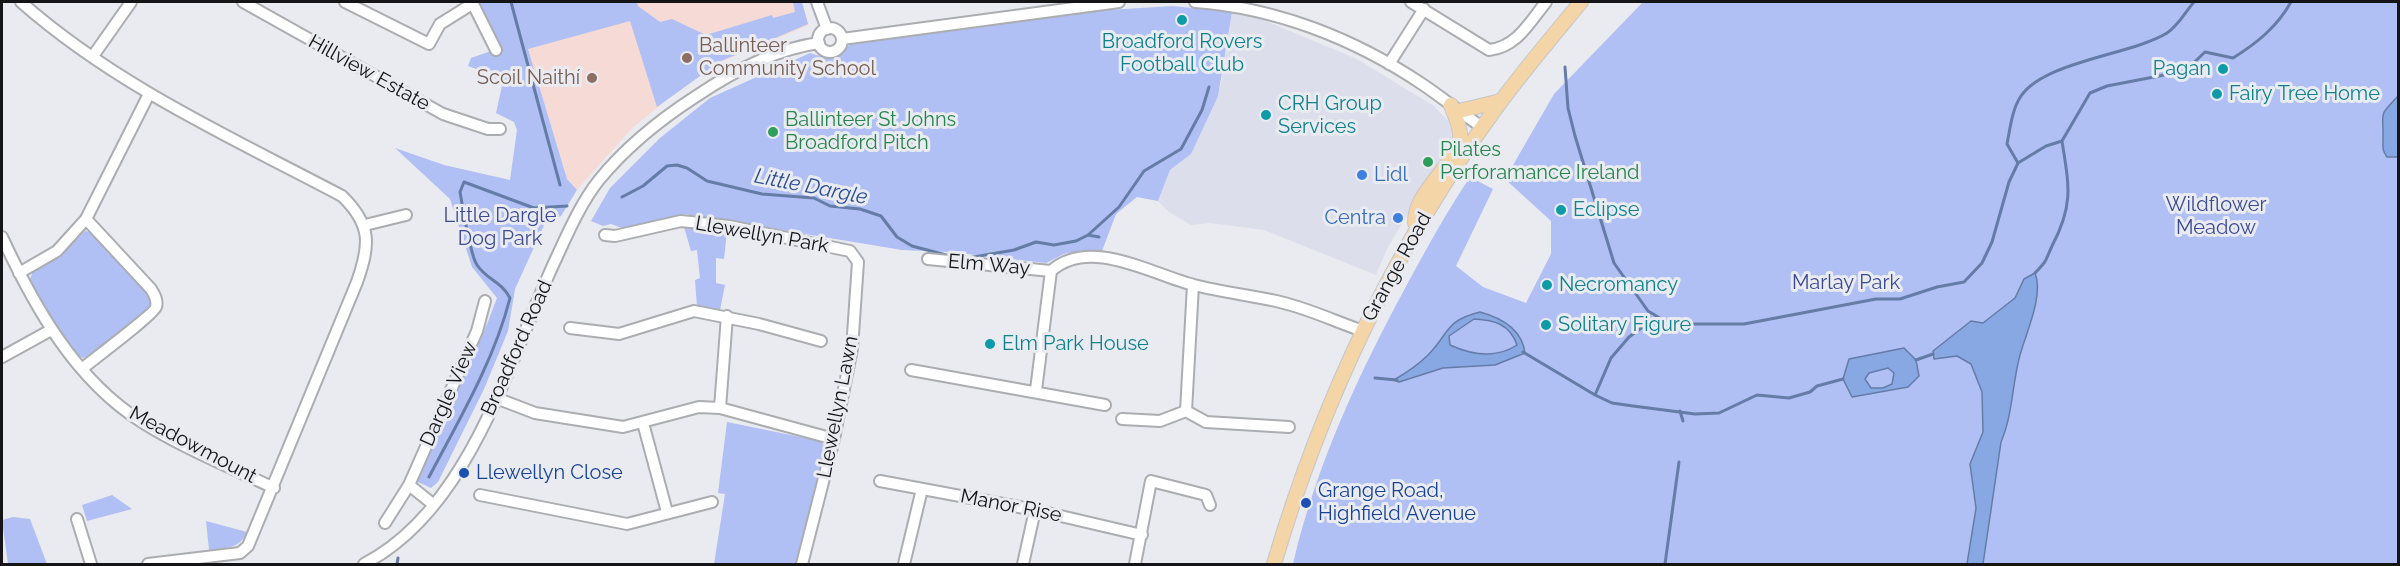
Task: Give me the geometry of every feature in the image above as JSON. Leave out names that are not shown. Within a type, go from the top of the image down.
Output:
[{"type":"main road","name":"Grange Road","points":[[1274,564],[1299,484],[1362,331],[1415,231],[1482,127],[1581,2]]},
{"type":"main road","points":[[1415,231],[1415,217],[1422,200],[1460,136],[1455,108],[1501,101]]},
{"type":"street","points":[[21,2],[93,56],[149,94],[342,196],[355,209],[365,225],[406,215]]},
{"type":"street","points":[[93,56],[131,2]]},
{"type":"street","name":"Hillview Estate","points":[[246,2],[443,114],[488,129],[500,129]]},
{"type":"street","points":[[345,2],[429,44],[440,24],[472,3],[496,50]]},
{"type":"street","points":[[817,2],[827,29]]},
{"type":"street","points":[[842,39],[1119,2]]},
{"type":"street","points":[[1195,2],[1231,6],[1296,21],[1334,36],[1389,64],[1482,127]]},
{"type":"street","points":[[1411,2],[1489,50],[1503,49],[1513,43],[1546,2]]},
{"type":"street","points":[[1389,64],[1424,9]]},
{"type":"street","points":[[827,29],[835,29],[842,39],[841,46],[832,52],[825,51],[819,43],[819,36],[827,29]]},
{"type":"street","name":"Broadford Road","points":[[364,564],[377,558],[417,524],[434,505],[461,467],[496,398],[574,220],[599,180],[639,140],[677,108],[724,78],[786,51],[819,43]]},
{"type":"street","points":[[19,273],[57,251],[86,219],[149,94]]},
{"type":"street","points":[[83,368],[152,314],[156,307],[156,298],[151,289],[86,219]]},
{"type":"street","name":"Llewellyn Park","points":[[605,235],[615,236],[681,220],[729,226],[850,251]]},
{"type":"street","name":"Meadowmount","points":[[148,564],[240,552],[248,546],[274,488],[365,260],[365,225]]},
{"type":"street","name":"Meadowmount","points":[[2,237],[51,330],[114,401],[141,421],[274,488]]},
{"type":"street","name":"Llewellyn Lawn","points":[[802,564],[834,439],[852,349],[858,262],[850,251]]},
{"type":"street","points":[[1036,390],[1051,271],[1069,260],[1106,258],[1131,262],[1194,285],[1278,301],[1362,331]]},
{"type":"street","name":"Elm Way","points":[[928,259],[1051,271]]},
{"type":"street","points":[[1186,411],[1194,285]]},
{"type":"street","name":"Dargle View","points":[[385,523],[409,485],[477,331],[485,301]]},
{"type":"street","points":[[570,328],[619,334],[694,311],[727,316],[821,341]]},
{"type":"street","points":[[720,408],[727,316]]},
{"type":"street","points":[[2,357],[51,330]]},
{"type":"street","points":[[911,370],[1036,390],[1105,405]]},
{"type":"street","points":[[496,398],[535,413],[623,427],[699,408],[720,408],[834,439]]},
{"type":"street","points":[[1122,418],[1160,421],[1186,411],[1206,422],[1289,427]]},
{"type":"street","points":[[643,423],[667,512]]},
{"type":"street","name":"Manor Rise","points":[[880,481],[1035,510],[1142,535]]},
{"type":"street","points":[[1135,564],[1151,481],[1206,495],[1210,505]]},
{"type":"street","points":[[409,485],[434,505]]},
{"type":"street","points":[[904,564],[922,489]]},
{"type":"street","points":[[480,495],[627,524],[712,502]]},
{"type":"street","points":[[1023,564],[1035,510]]},
{"type":"street","points":[[77,519],[91,564]]},
{"type":"shaded area","points":[[514,2],[801,2],[809,25],[721,62],[679,90],[632,128],[577,190],[567,179]]},
{"type":"shaded area","points":[[1232,12],[1259,18],[1357,59],[1434,106],[1448,121],[1452,132],[1450,143],[1387,249],[1376,275],[1264,230],[1210,223],[1191,225],[1169,212],[1158,201],[1170,170],[1191,154],[1221,84]]},
{"type":"shaded area","points":[[2398,96],[2398,157],[2387,157],[2383,149],[2383,115]]},
{"type":"shaded area","points":[[2035,273],[2036,303],[2020,355],[2008,421],[2001,442],[1983,564],[1967,564],[1976,508],[1970,464],[1983,432],[1982,392],[1971,364],[1957,356],[1934,359],[1933,351],[1971,321],[1983,323],[2015,298],[2024,279]]},
{"type":"shaded area","points":[[1480,312],[1503,321],[1520,337],[1525,353],[1495,365],[1443,368],[1399,382],[1394,380],[1420,362],[1454,324]],"holes":[[[1474,319],[1495,322],[1506,328],[1517,345],[1492,354],[1475,353],[1450,345],[1449,336]]]},
{"type":"shaded area","points":[[1904,348],[1916,360],[1919,376],[1908,387],[1852,397],[1843,379],[1849,359]],"holes":[[[1888,368],[1894,373],[1892,384],[1883,388],[1871,388],[1865,379],[1869,373]]]},
{"type":"green space","name":"Little Dargle Dog Park","points":[[472,2],[637,2],[638,6],[660,22],[672,19],[706,35],[772,15],[773,18],[795,12],[793,2],[802,2],[808,24],[721,61],[657,107],[630,21],[528,49],[567,179],[577,190],[561,216],[545,223],[515,289],[508,331],[484,389],[438,482],[431,488],[418,482],[418,475],[497,298],[472,267],[450,199],[395,148],[444,165],[510,180],[517,130],[514,122],[496,113],[502,86],[499,82],[482,71],[468,66],[471,58],[494,50]]},
{"type":"green space","name":"Marlay Park","points":[[1643,2],[2398,2],[2398,564],[1293,564],[1327,454],[1374,347],[1417,266],[1470,177],[1493,189],[1456,266],[1483,287],[1526,303],[1551,254],[1551,221],[1505,179],[1554,94]]},
{"type":"green space","points":[[1173,6],[1232,12],[1218,96],[1191,154],[1170,170],[1158,201],[1137,197],[1116,214],[1102,251],[1066,253],[1046,263],[949,252],[902,250],[684,214],[622,228],[611,224],[603,226],[591,221],[610,188],[660,138],[710,98],[810,53],[829,57],[850,45],[869,40],[1091,11]]},
{"type":"green space","points":[[689,225],[727,232],[724,259],[716,258],[716,283],[725,285],[720,310],[697,307],[695,280],[700,278],[697,250],[691,251],[684,227]]},
{"type":"green space","points":[[85,231],[95,233],[148,294],[151,303],[148,312],[84,358],[78,356],[51,323],[29,282],[33,271],[61,254]]},
{"type":"green space","points":[[727,422],[820,441],[828,449],[797,564],[714,564],[725,494],[718,493]]},
{"type":"green space","points":[[112,495],[132,509],[87,521],[82,505]]},
{"type":"green space","points":[[13,517],[30,519],[47,564],[8,564],[2,520]]},
{"type":"green space","points":[[206,521],[247,532],[236,545],[209,550]]},
{"type":"waterway","points":[[511,2],[560,185]]},
{"type":"waterway","name":"Little Dargle","points":[[2018,163],[2007,144],[2009,132],[2018,101],[2033,84],[2068,66],[2151,41],[2167,33],[2194,2]]},
{"type":"waterway","name":"Little Dargle","points":[[1523,352],[1595,395],[1611,358],[1629,337],[1644,326],[1663,320],[1691,324],[1744,324],[1876,299],[1900,299],[1937,287],[1964,282],[1982,263],[1992,242],[2009,182],[2018,163],[2046,146],[2062,141],[2090,93],[2107,86],[2185,71],[2205,52],[2233,58],[2266,34],[2291,2]]},
{"type":"waterway","points":[[1565,67],[1568,108],[1614,263],[1648,311],[1663,320]]},
{"type":"waterway","points":[[1088,235],[1119,207],[1144,171],[1181,149],[1202,110],[1209,87]]},
{"type":"waterway","points":[[2035,273],[2047,258],[2067,206],[2068,183],[2062,141]]},
{"type":"waterway","name":"Little Dargle","points":[[622,197],[643,186],[667,166],[677,165],[687,168],[707,181],[762,194],[814,198],[830,206],[860,209],[881,216],[897,237],[912,246],[950,256]]},
{"type":"waterway","name":"Little Dargle","points":[[429,477],[464,412],[495,345],[510,298],[474,260],[460,192],[464,182],[534,208],[567,206]]},
{"type":"waterway","name":"Little Dargle","points":[[968,258],[1014,250],[1036,242],[1054,245],[1076,241],[1088,235],[1099,237]]},
{"type":"waterway","points":[[1916,360],[1933,354]]},
{"type":"waterway","name":"Little Dargle","points":[[1375,378],[1397,380]]},
{"type":"waterway","points":[[1595,395],[1612,403],[1695,414],[1719,413],[1757,395],[1789,398],[1810,392],[1817,386],[1843,379]]},
{"type":"waterway","points":[[1680,411],[1683,421]]},
{"type":"waterway","points":[[1665,564],[1679,462]]},
{"type":"waterway","name":"Little Dargle","points":[[397,564],[398,558]]},
{"type":"place","name":"Broadford Rovers Football Club","points":[[1182,20]]},
{"type":"place","name":"Ballinteer Community School","points":[[687,58]]},
{"type":"place","name":"Pagan","points":[[2223,69]]},
{"type":"place","name":"Scoil Naithí","points":[[592,78]]},
{"type":"place","name":"Fairy Tree Home","points":[[2217,94]]},
{"type":"place","name":"CRH Group Services","points":[[1266,115]]},
{"type":"place","name":"Ballinteer St Johns Broadford Pitch","points":[[773,132]]},
{"type":"place","name":"Pilates Perforamance Ireland","points":[[1428,162]]},
{"type":"place","name":"Lidl","points":[[1362,175]]},
{"type":"place","name":"Eclipse","points":[[1561,210]]},
{"type":"place","name":"Centra","points":[[1398,218]]},
{"type":"place","name":"Necromancy","points":[[1547,285]]},
{"type":"place","name":"Solitary Figure","points":[[1546,325]]},
{"type":"place","name":"Elm Park House","points":[[990,344]]},
{"type":"place","name":"Llewellyn Close","points":[[464,473]]},
{"type":"place","name":"Grange Road, Highfield Avenue","points":[[1306,503]]},
{"type":"park label","name":"Wildflower Meadow","points":[[2216,216]]}]
